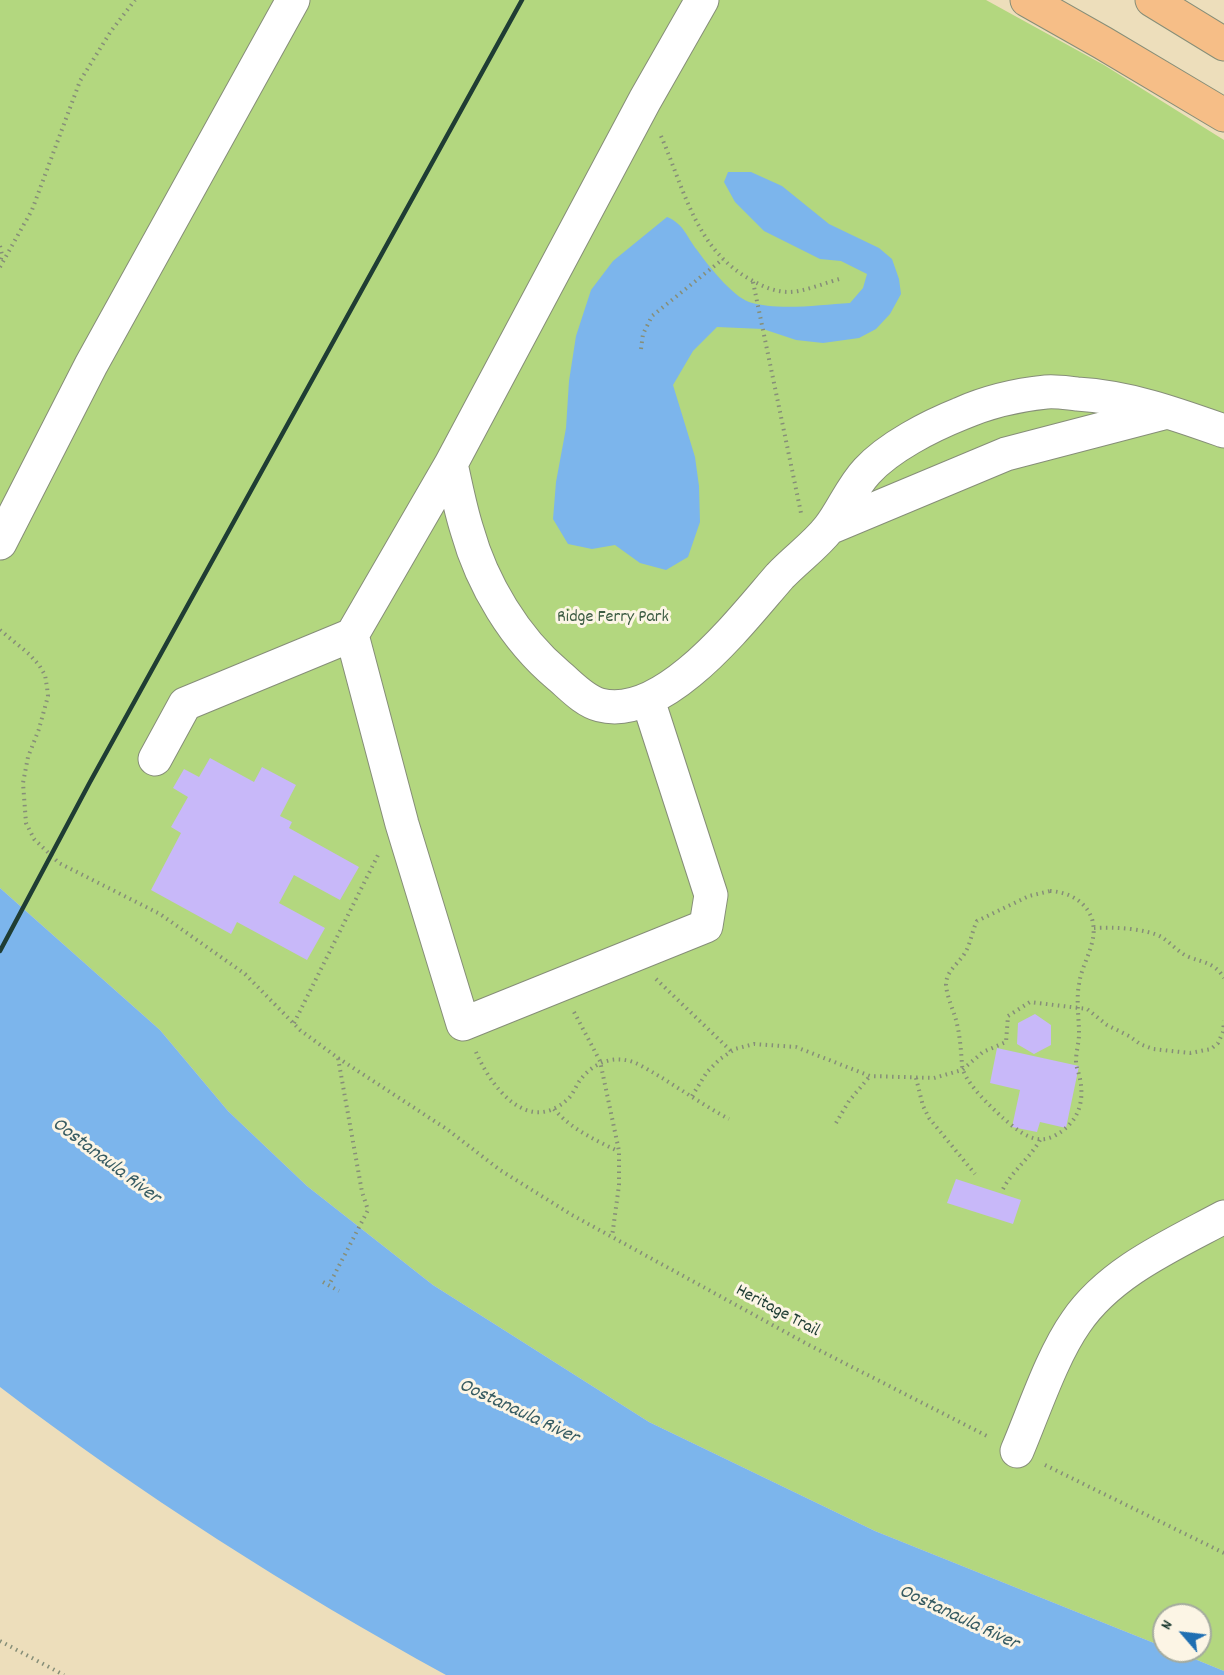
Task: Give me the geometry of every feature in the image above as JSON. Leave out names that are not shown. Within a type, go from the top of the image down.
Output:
[{"type":"main road","points":[[1027,0],[1113,48],[1224,115]]},
{"type":"main road","points":[[1152,0],[1224,44]]},
{"type":"lane","points":[[0,543],[90,365],[293,0]]},
{"type":"lane","points":[[155,759],[185,705],[352,635],[451,464],[645,100],[702,0]]},
{"type":"lane","points":[[451,464],[467,532],[482,573],[515,628],[553,670],[585,697],[600,705],[622,706],[648,700],[689,673],[819,538],[867,471],[900,444],[958,414],[999,399],[1048,392],[1132,400],[1224,431]]},
{"type":"lane","points":[[819,538],[1006,454],[1167,412]]},
{"type":"lane","points":[[352,635],[399,813],[463,1024],[706,926],[711,895],[648,700]]},
{"type":"lane","points":[[1017,1451],[1057,1357],[1076,1321],[1106,1288],[1137,1266],[1224,1217]]},
{"type":"path","points":[[0,267],[32,210],[80,81],[111,31],[135,0]]},
{"type":"path","points":[[645,100],[692,213],[705,239],[723,259],[742,275],[767,289],[789,292],[843,278]]},
{"type":"path","points":[[0,246],[2,255],[0,262]]},
{"type":"path","points":[[641,349],[643,334],[652,316],[723,259]]},
{"type":"path","points":[[753,281],[819,538]]},
{"type":"path","name":"Heritage Trail","points":[[0,630],[29,654],[45,675],[48,696],[28,757],[23,783],[26,824],[34,839],[59,863],[160,914],[179,927],[245,974],[294,1023],[338,1058],[448,1130],[500,1170],[572,1215],[809,1345],[1224,1553]]},
{"type":"path","points":[[294,1023],[399,813]]},
{"type":"path","points":[[1050,891],[1067,894],[1080,901],[1091,916],[1094,928],[1094,940],[1079,985],[1079,1038],[1076,1063],[1081,1081],[1082,1101],[1077,1116],[1067,1127],[1047,1140],[1033,1139],[1004,1119],[984,1099],[962,1070],[956,1020],[946,985],[949,972],[966,953],[977,921],[1029,896],[1050,891]]},
{"type":"path","points":[[1094,928],[1129,928],[1160,937],[1190,957],[1214,966],[1224,978]]},
{"type":"path","points":[[633,956],[731,1052]]},
{"type":"path","points":[[560,985],[600,1061],[619,1151],[619,1185],[612,1237]]},
{"type":"path","points":[[692,1096],[707,1072],[731,1052],[754,1044],[796,1047],[870,1076],[934,1078],[962,1070],[983,1052],[1006,1042],[1008,1016],[1030,1002],[1087,1009],[1107,1025],[1129,1035],[1140,1044],[1153,1049],[1190,1053],[1211,1049],[1218,1044],[1223,1032],[1224,1021]]},
{"type":"path","points":[[463,1024],[491,1080],[504,1096],[520,1109],[539,1112],[554,1108],[570,1097],[581,1079],[594,1066],[607,1060],[624,1060],[636,1064],[729,1119]]},
{"type":"path","points":[[329,1286],[368,1210],[362,1192],[338,1058]]},
{"type":"path","points":[[836,1123],[849,1101],[870,1076]]},
{"type":"path","points":[[916,1078],[923,1106],[929,1118],[975,1174]]},
{"type":"path","points":[[554,1108],[563,1119],[589,1137],[619,1151]]},
{"type":"path","points":[[1003,1189],[1011,1173],[1026,1160],[1040,1140]]},
{"type":"path","points":[[323,1282],[339,1291]]},
{"type":"path","points":[[0,1641],[64,1675]]},
{"type":"green space","name":"Ridge Ferry Park","points":[[0,0],[986,0],[1104,65],[1224,140],[1224,1671],[1204,1663],[1212,1663],[1212,1603],[1152,1603],[1152,1642],[875,1531],[649,1422],[433,1285],[307,1186],[228,1111],[160,1030],[0,888]]},
{"type":"water","points":[[728,172],[751,172],[782,186],[829,224],[879,248],[892,259],[901,294],[890,314],[876,329],[859,338],[823,343],[796,340],[763,329],[717,327],[693,351],[673,385],[695,457],[699,486],[700,522],[688,557],[666,570],[640,563],[615,545],[592,549],[568,544],[553,519],[576,336],[591,290],[613,261],[667,217],[681,227],[720,279],[742,299],[749,302],[785,307],[850,303],[863,288],[867,274],[841,261],[820,259],[764,231],[735,202],[724,182]]},
{"type":"water","name":"Oostanaula River","points":[[0,888],[160,1030],[228,1111],[307,1186],[433,1285],[649,1422],[875,1531],[1152,1642],[1152,1663],[1204,1663],[1224,1671],[1224,1675],[446,1675],[388,1643],[217,1539],[107,1465],[0,1387]]},
{"type":"building","points":[[210,758],[254,782],[262,767],[296,785],[280,816],[292,822],[289,828],[359,867],[340,900],[294,875],[279,903],[325,928],[307,960],[237,922],[231,934],[151,890],[181,833],[171,827],[188,797],[173,788],[184,769],[199,777]]},
{"type":"building","points":[[1035,1014],[1051,1025],[1051,1045],[1034,1054],[1017,1044],[1018,1023]]},
{"type":"building","points":[[997,1048],[1079,1066],[1066,1128],[1040,1122],[1037,1132],[1012,1127],[1020,1090],[990,1083]]},
{"type":"building","points":[[956,1179],[1021,1200],[1013,1224],[947,1203]]},
{"type":"railway","points":[[0,951],[90,782],[522,0]]}]
